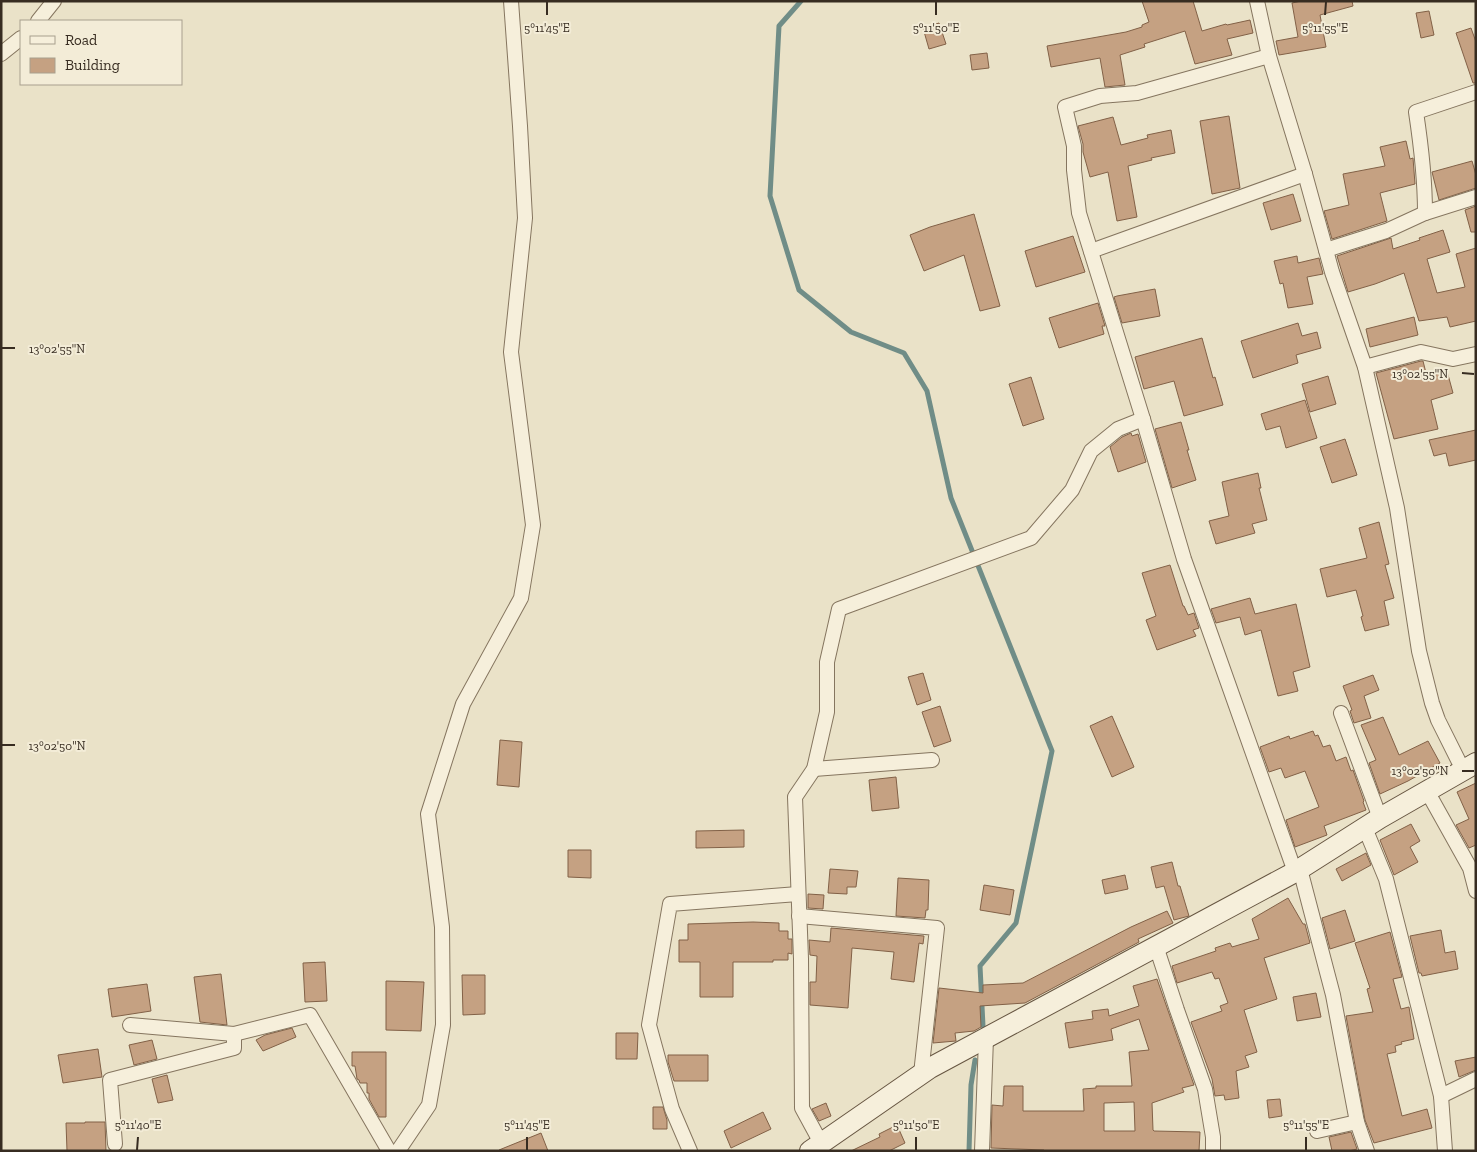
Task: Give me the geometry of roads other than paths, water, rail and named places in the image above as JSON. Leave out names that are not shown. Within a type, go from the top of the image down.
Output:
[{"type":"street","points":[[39,20],[54,1]]},
{"type":"street","points":[[398,1151],[428,1105],[443,1026],[442,927],[428,814],[463,704],[521,598],[533,525],[511,352],[525,218],[511,1]]},
{"type":"street","points":[[1143,419],[1118,429],[1091,451],[1072,490],[1031,538],[839,608],[827,662],[827,712],[814,769],[795,797],[802,1108],[815,1147],[930,1068],[1297,870],[1469,766],[1438,720],[1419,651],[1397,508],[1365,367],[1332,272],[1270,56],[1257,1]]},
{"type":"street","points":[[1,54],[20,39]]},
{"type":"street","points":[[1270,56],[1137,93],[1100,96],[1065,107],[1074,146],[1074,170],[1079,213],[1184,559],[1297,870],[1333,995],[1357,1122],[1367,1151]]},
{"type":"street","points":[[1425,213],[1421,141],[1416,112],[1476,92]]},
{"type":"street","points":[[1090,251],[1305,174]]},
{"type":"street","points":[[1326,250],[1386,231],[1425,213],[1476,197]]},
{"type":"street","points":[[1365,367],[1421,352],[1453,359],[1476,354]]},
{"type":"street","points":[[1341,713],[1372,823],[1441,1096],[1445,1151]]},
{"type":"street","points":[[814,769],[932,760]]},
{"type":"street","points":[[1427,791],[1470,868],[1476,891]]},
{"type":"street","points":[[690,1151],[672,1109],[649,1025],[670,904],[798,894]]},
{"type":"street","points":[[799,916],[937,928],[921,1074]]},
{"type":"street","points":[[1156,946],[1205,1089],[1213,1137],[1213,1151]]},
{"type":"street","points":[[130,1025],[234,1034],[310,1015],[389,1151]]},
{"type":"street","points":[[115,1144],[110,1080],[234,1048],[234,1034]]},
{"type":"street","points":[[982,1151],[986,1038]]},
{"type":"street","points":[[1441,1096],[1476,1079]]},
{"type":"street","points":[[1317,1131],[1357,1122]]},
{"type":"waterway","points":[[801,1],[779,26],[770,196],[799,290],[851,332],[904,353],[927,391],[951,498],[1052,751],[1016,923],[980,966],[983,1026]]},
{"type":"waterway","points":[[969,1151],[971,1085],[975,1060]]}]
